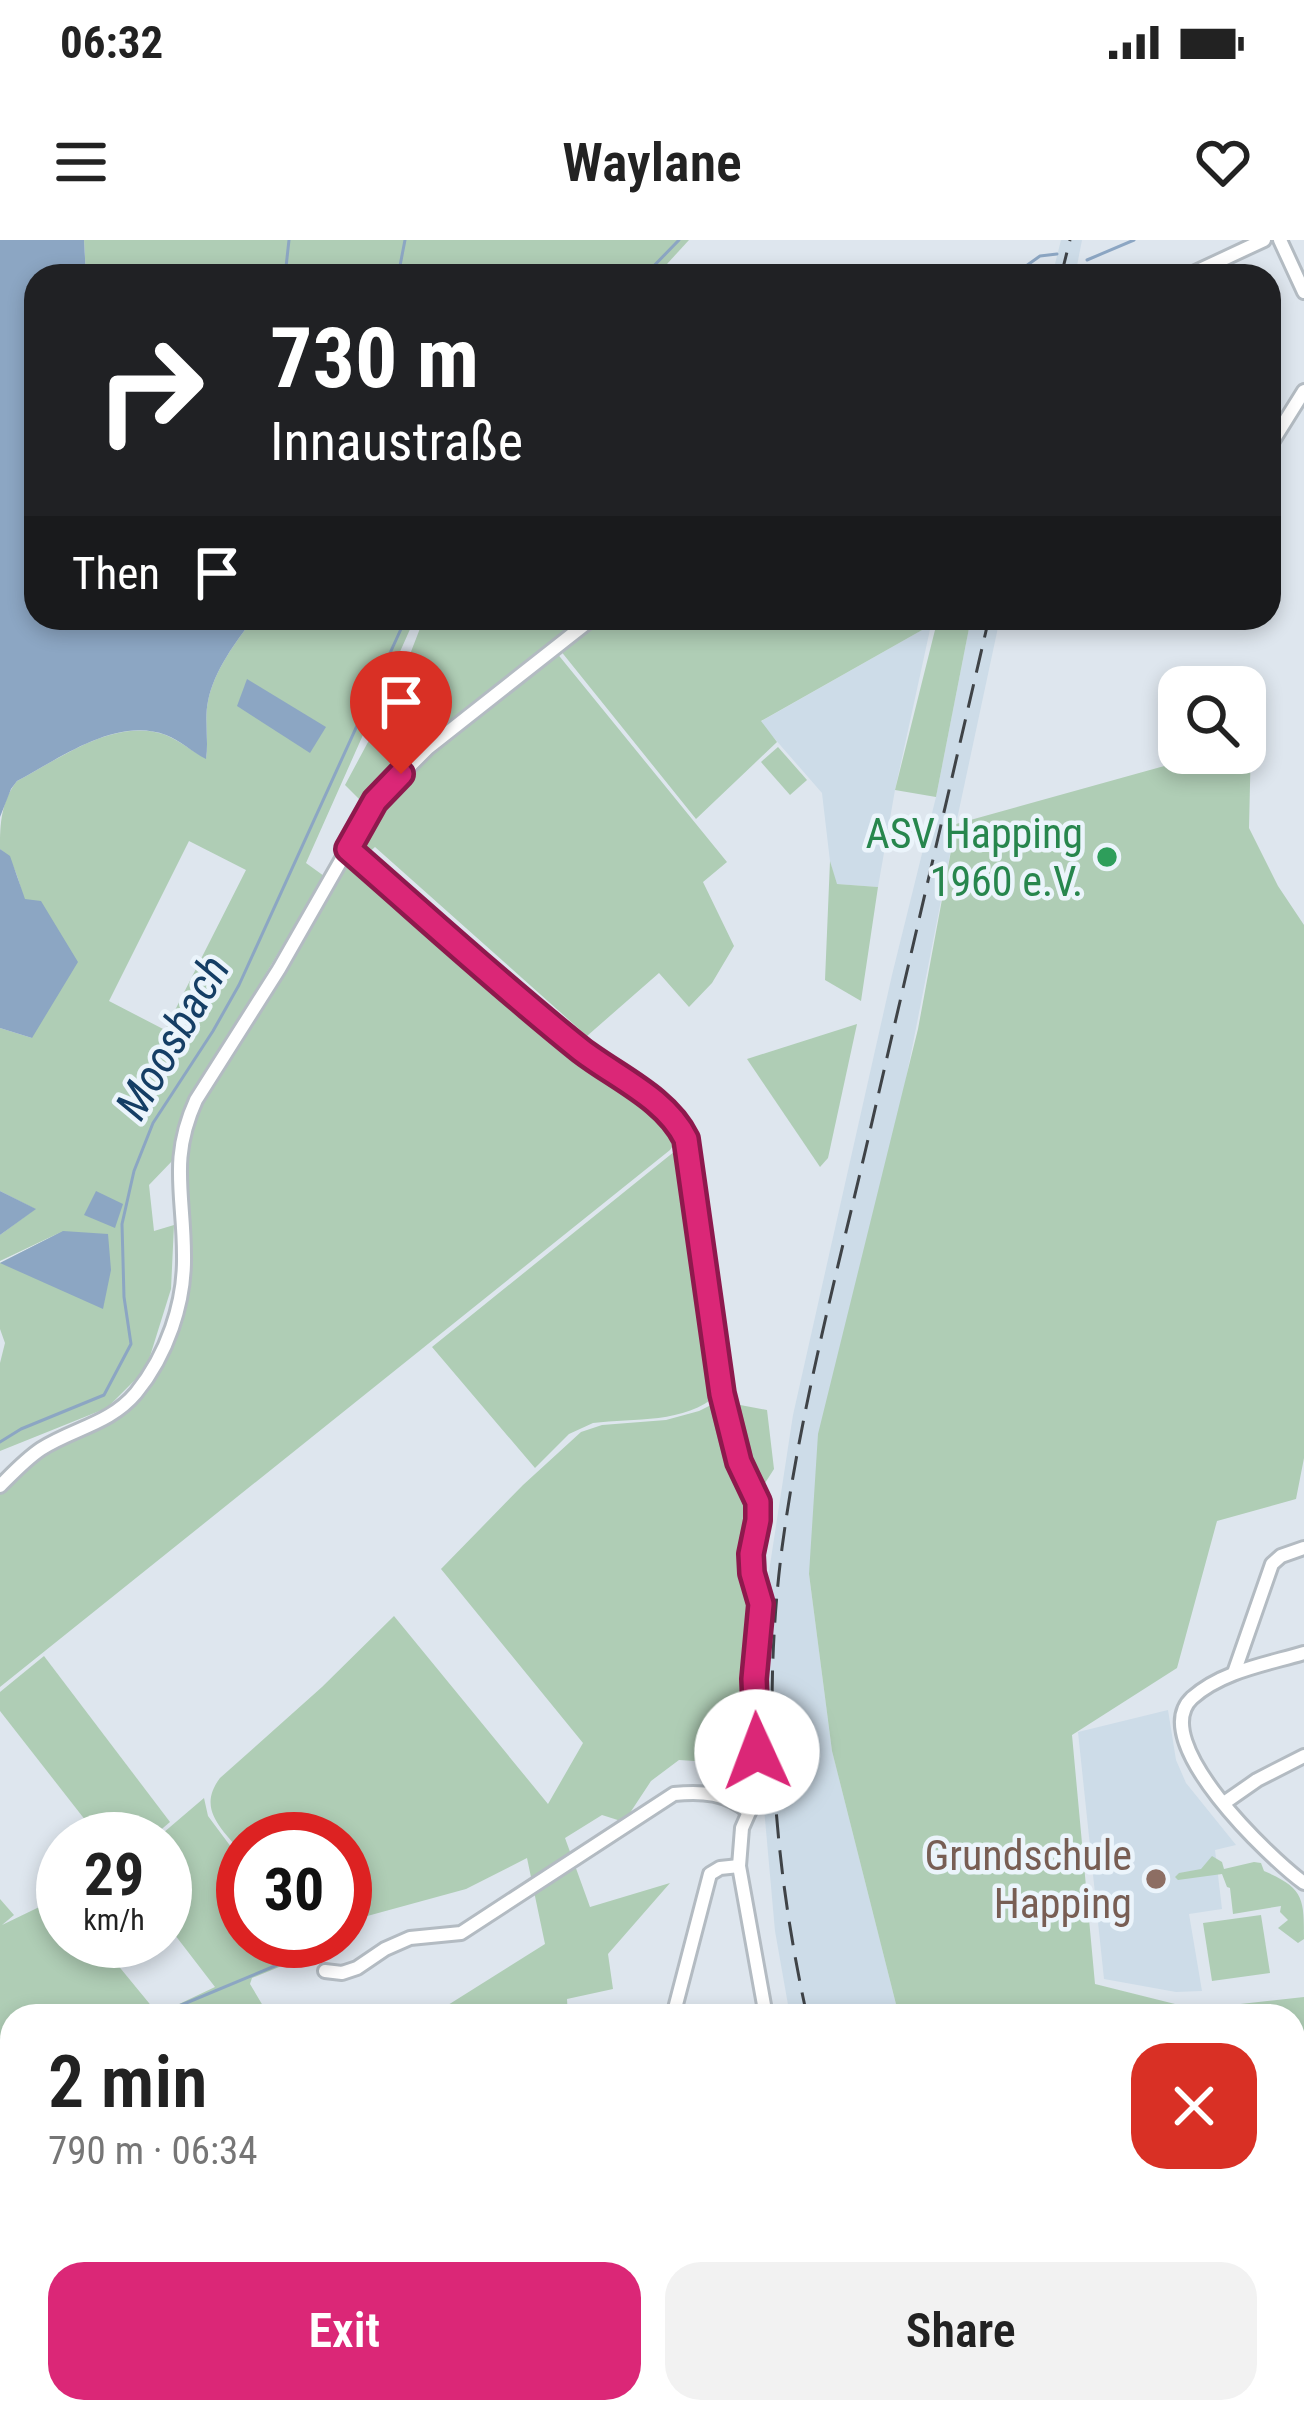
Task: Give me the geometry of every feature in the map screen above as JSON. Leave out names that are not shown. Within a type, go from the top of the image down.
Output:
[{"type":"street","points":[[1213,264],[1264,240]]},
{"type":"street","points":[[1280,240],[1304,292]]},
{"type":"street","points":[[1281,427],[1304,391]]},
{"type":"street","points":[[0,1486],[41,1449],[108,1418],[133,1397],[153,1368],[172,1326],[184,1278],[178,1168],[187,1119],[280,970],[375,801],[428,748],[578,630]]},
{"type":"street","points":[[348,849],[581,1050],[655,1102],[686,1139],[722,1394],[739,1462],[758,1502],[751,1554],[761,1604],[754,1679],[757,1794],[742,1828],[739,1866],[764,2004]]},
{"type":"street","points":[[1234,1673],[1272,1564],[1304,1548]]},
{"type":"street","points":[[1304,1654],[1234,1673],[1192,1698],[1183,1710],[1181,1726],[1191,1759],[1224,1803],[1255,1841],[1304,1883]]},
{"type":"street","points":[[1224,1803],[1304,1756]]},
{"type":"street","points":[[325,1971],[357,1968],[410,1938],[460,1933],[674,1794],[696,1792],[734,1799],[749,1812]]},
{"type":"street","points":[[676,2004],[710,1874],[739,1866]]},
{"type":"shaded area","points":[[1061,240],[1082,240],[1077,264],[1055,264]]},
{"type":"shaded area","points":[[922,630],[930,630],[878,887],[836,884],[822,793],[760,722]]},
{"type":"shaded area","points":[[969,630],[997,630],[809,1574],[832,1751],[896,2004],[788,2004],[775,1931],[764,1808],[768,1578],[793,1415],[936,797]]},
{"type":"shaded area","name":"Grundschule Happing","points":[[1168,1710],[1176,1760],[1186,1783],[1236,1845],[1215,1850],[1222,1909],[1189,1914],[1202,1991],[1176,1992],[1104,1979],[1078,1732]]},
{"type":"green space","points":[[84,240],[689,240],[667,264],[85,264]]},
{"type":"green space","points":[[245,630],[410,630],[306,863],[324,876],[186,1108],[174,1159],[149,1185],[154,1231],[174,1225],[171,1289],[146,1369],[107,1408],[0,1451],[0,1363],[5,1343],[0,1329],[0,1263],[63,1231],[0,1261],[0,1235],[35,1209],[0,1191],[0,1028],[32,1038],[25,909],[11,863],[0,849],[5,805],[17,781],[87,743],[125,731],[163,734],[206,758],[207,708],[226,657]],"holes":[[[189,841],[246,870],[165,1030],[109,1001]]]},
{"type":"green space","points":[[419,630],[573,630],[365,805],[345,785],[397,688]]},
{"type":"green space","points":[[585,630],[922,630],[761,721],[777,742],[696,819],[560,650]]},
{"type":"green space","points":[[935,630],[969,630],[936,797],[895,790]]},
{"type":"green space","points":[[556,652],[727,862],[703,882],[734,946],[712,983],[689,1007],[659,973],[587,1036],[375,847],[366,855],[363,842],[364,828],[375,808],[395,785]]},
{"type":"green space","points":[[778,747],[807,780],[790,795],[761,762]]},
{"type":"green space","points":[[1158,768],[1158,774],[1250,774],[1249,828],[1304,925],[1304,1458],[1296,1499],[1217,1521],[1177,1668],[1072,1735],[1095,1984],[1175,2004],[896,2004],[832,1751],[809,1574],[818,1434],[918,1029],[956,824]]},
{"type":"green space","points":[[830,861],[837,884],[878,887],[861,1001],[825,980]]},
{"type":"green space","points":[[347,863],[365,871],[360,879],[571,1056],[650,1103],[673,1128],[677,1140],[0,1687],[0,1492],[31,1461],[135,1399],[181,1310],[184,1154],[199,1103]]},
{"type":"green space","points":[[857,1024],[828,1158],[820,1167],[747,1059]]},
{"type":"green space","points":[[680,1147],[718,1394],[675,1415],[593,1423],[569,1434],[535,1468],[432,1347]]},
{"type":"green space","points":[[719,1401],[767,1410],[774,1469],[746,1513],[746,1591],[753,1616],[754,1792],[738,1796],[724,1792],[710,1762],[679,1760],[651,1781],[624,1822],[602,1815],[565,1838],[590,1907],[670,1883],[608,1954],[613,1989],[567,1999],[567,2004],[450,2004],[545,1944],[527,1858],[466,1889],[372,1915],[372,1812],[216,1812],[216,1820],[211,1810],[213,1789],[394,1616],[548,1804],[583,1743],[441,1569],[581,1432],[602,1425],[666,1420]]},
{"type":"green space","points":[[44,1656],[162,1812],[79,1812],[0,1711],[0,1692]]},
{"type":"green space","points":[[204,1798],[216,1827],[216,1968],[277,1968],[252,1978],[250,1984],[262,2004],[179,2004],[215,1987],[192,1957],[192,1812],[188,1812]]},
{"type":"green space","points":[[1212,1856],[1224,1869],[1261,1863],[1264,1871],[1294,1889],[1302,1904],[1304,1939],[1298,1943],[1278,1928],[1288,1920],[1281,1906],[1233,1914],[1230,1888],[1222,1874],[1175,1877],[1201,1869]]},
{"type":"green space","points":[[0,1899],[14,1915],[2,1925],[36,1909],[36,1968],[120,1968],[150,2004],[0,2004]]},
{"type":"green space","points":[[1261,1915],[1270,1973],[1212,1981],[1203,1923]]},
{"type":"green space","points":[[1304,1997],[1304,2004],[1240,2004]]},
{"type":"water","points":[[0,240],[84,240],[85,264],[24,264],[24,630],[246,630],[211,690],[206,759],[166,735],[128,731],[108,735],[17,781],[0,817]]},
{"type":"water","points":[[247,679],[326,727],[310,753],[237,706]]},
{"type":"water","points":[[0,849],[10,856],[25,899],[41,901],[78,962],[32,1038],[0,1028]]},
{"type":"water","points":[[0,1191],[36,1209],[0,1235]]},
{"type":"water","points":[[96,1191],[123,1204],[115,1228],[84,1215]]},
{"type":"water","points":[[63,1231],[108,1234],[111,1270],[103,1309],[0,1263]]},
{"type":"waterway","points":[[286,264],[289,240]]},
{"type":"waterway","points":[[400,264],[405,240]]},
{"type":"waterway","name":"Moosbach","points":[[656,264],[679,240]]},
{"type":"waterway","points":[[1087,260],[1134,240]]},
{"type":"waterway","points":[[1029,264],[1040,256],[1057,254]]},
{"type":"waterway","name":"Moosbach","points":[[0,1442],[104,1395],[131,1344],[122,1224],[134,1171],[153,1123],[239,985],[401,630]]},
{"type":"waterway","points":[[184,2004],[270,1968]]},
{"type":"railway","points":[[1064,264],[1070,240]]},
{"type":"railway","points":[[805,2004],[786,1900],[774,1783],[773,1666],[782,1548],[819,1347],[986,630]]},
{"type":"place","name":"ASV Happing 1960 e.V.","points":[[1107,857]]},
{"type":"place","name":"Grundschule Happing","points":[[1156,1879]]},
{"type":"route","points":[[401,774],[375,801],[348,849],[581,1050],[655,1102],[686,1139],[722,1394],[739,1462],[758,1502],[751,1554],[761,1604],[754,1679],[757,1752]]}]
